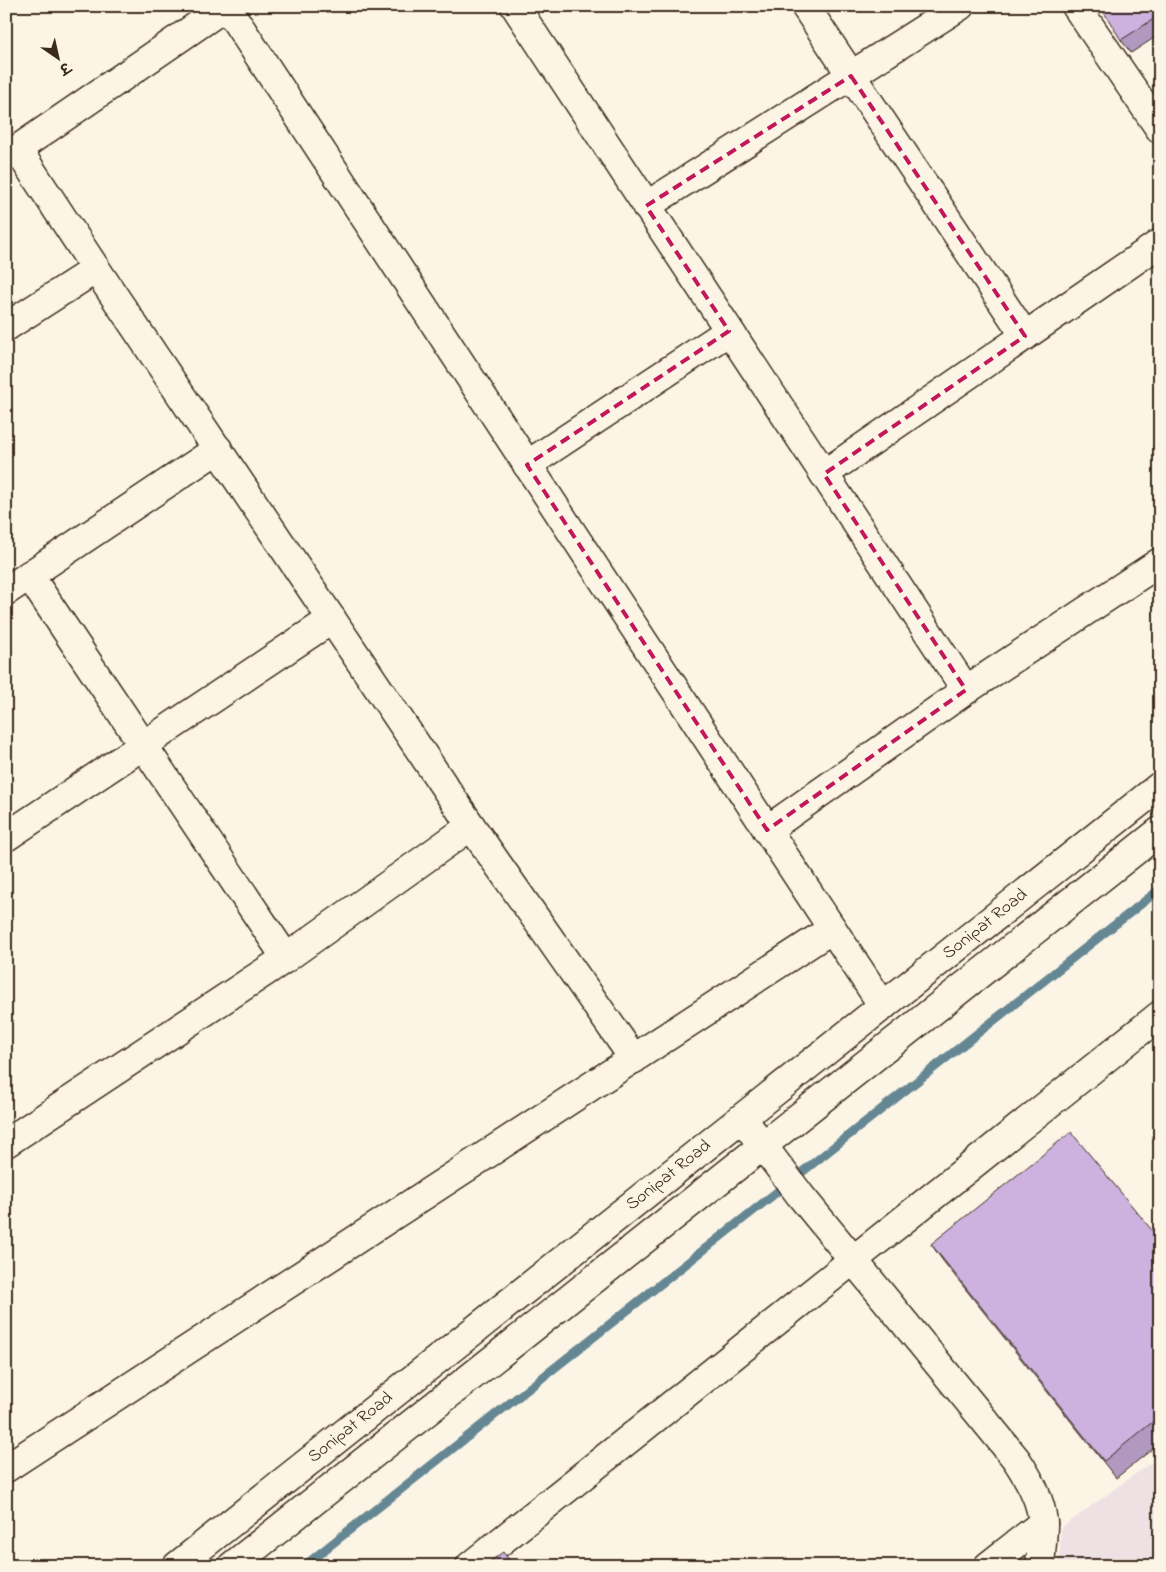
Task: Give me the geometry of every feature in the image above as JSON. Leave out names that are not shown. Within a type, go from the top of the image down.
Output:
[{"type":"street","points":[[634,1059],[471,826],[96,269],[12,153],[226,6],[883,1006]]},
{"type":"street","points":[[515,6],[966,690]]},
{"type":"street","points":[[805,6],[1025,336]]},
{"type":"street","points":[[646,206],[960,6]]},
{"type":"street","points":[[1076,6],[1160,129]]},
{"type":"street","points":[[824,474],[1160,243]]},
{"type":"street","points":[[6,327],[96,269]]},
{"type":"street","points":[[527,465],[729,331]]},
{"type":"street","points":[[6,591],[218,449]]},
{"type":"street","points":[[767,830],[966,690],[1160,562]]},
{"type":"street","points":[[30,576],[286,958]]},
{"type":"street","points":[[6,837],[332,619]]},
{"type":"street","name":"Sonipat Road","points":[[177,1566],[1160,786]]},
{"type":"street","points":[[6,1143],[286,958],[471,826]]},
{"type":"street","name":"Sonipat Road","points":[[232,1566],[771,1156],[1160,831]]},
{"type":"street","points":[[6,1468],[832,929]]},
{"type":"street","points":[[470,1566],[852,1259],[1160,1015]]},
{"type":"street","points":[[742,1118],[800,1195],[1016,1459],[1033,1486],[1039,1504],[1043,1523],[1040,1566]]},
{"type":"street","points":[[988,1566],[1043,1523]]},
{"type":"highlighted area","points":[[851,76],[1025,336],[824,474],[966,690],[767,830],[527,465],[729,331],[646,206]]},
{"type":"shaded area","points":[[1160,1456],[1160,1566],[1059,1566],[1061,1528]]},
{"type":"building","points":[[1100,6],[1160,6],[1160,15],[1121,40]]},
{"type":"building","points":[[1071,1132],[1160,1240],[1160,1416],[1104,1461],[931,1244]]},
{"type":"building","points":[[503,1552],[514,1566],[484,1566]]},
{"type":"waterway","points":[[304,1566],[1160,889]]}]
